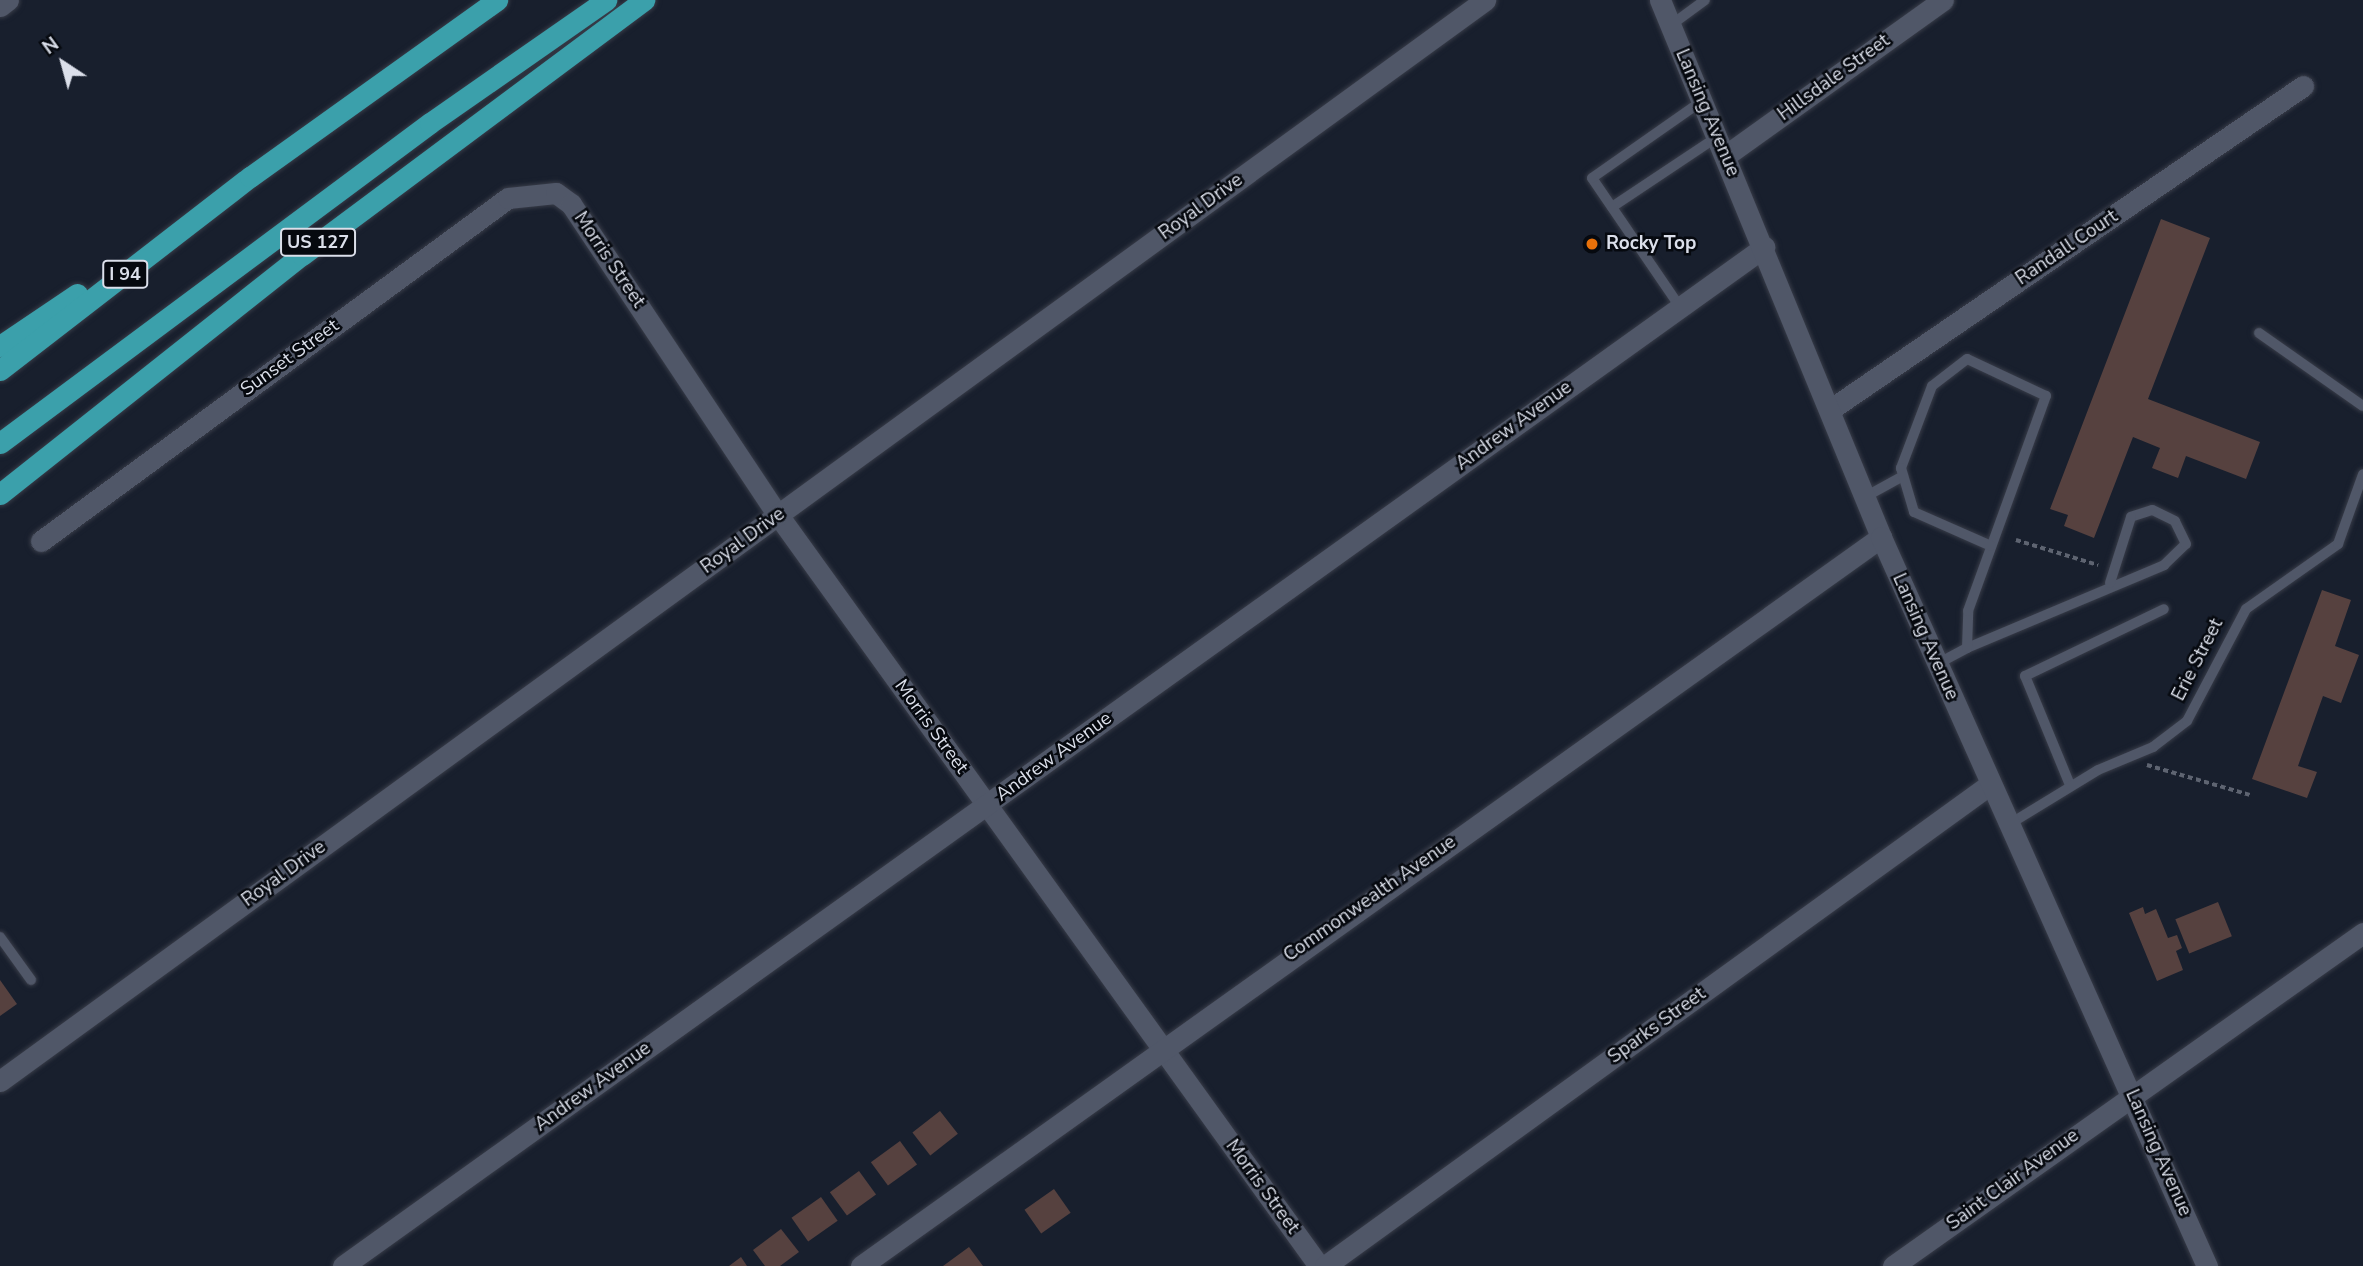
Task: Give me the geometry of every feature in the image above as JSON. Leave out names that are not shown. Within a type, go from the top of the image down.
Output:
[{"type":"highway","name":"I 94","points":[[0,370],[250,177],[497,0]]},
{"type":"highway","points":[[0,443],[430,123],[606,0]]},
{"type":"highway","name":"US 127","points":[[0,494],[302,255],[644,0]]},
{"type":"highway","points":[[0,346],[250,177]]},
{"type":"street","points":[[0,6],[8,0]]},
{"type":"street","name":"Royal Drive","points":[[0,1081],[1485,0]]},
{"type":"street","name":"Lansing Avenue","points":[[1660,0],[1831,409],[1881,537],[1989,785],[2133,1094],[2207,1266]]},
{"type":"street","name":"Hillsdale Street","points":[[1721,146],[1943,0]]},
{"type":"street","name":"Randall Court","points":[[1831,409],[2303,86]]},
{"type":"street","name":"Morris Street","points":[[545,191],[571,204],[779,515],[1319,1266]]},
{"type":"street","name":"Sunset Street","points":[[41,541],[509,198],[545,191]]},
{"type":"street","name":"Andrew Avenue","points":[[343,1266],[1764,247]]},
{"type":"street","name":"Commonwealth Avenue","points":[[861,1266],[1161,1047],[1881,537]]},
{"type":"street","name":"Sparks Street","points":[[1325,1266],[1989,785]]},
{"type":"street","name":"Saint Clair Avenue","points":[[1894,1266],[2363,933]]},
{"type":"lane","points":[[1671,25],[1705,0]]},
{"type":"lane","points":[[1680,307],[1592,178],[1702,101]]},
{"type":"lane","points":[[1612,207],[1721,146]]},
{"type":"lane","points":[[2259,333],[2363,406]]},
{"type":"lane","points":[[1967,648],[1968,611],[2046,396],[1966,359],[1932,386],[1903,476],[1914,512],[1991,546]]},
{"type":"lane","name":"Erie Street","points":[[2008,825],[2070,785],[2153,747],[2187,721],[2246,609],[2305,564],[2338,544],[2363,474]]},
{"type":"lane","points":[[1865,497],[1903,476]]},
{"type":"lane","points":[[1937,664],[2110,583],[2182,554],[2186,544],[2175,521],[2152,510],[2132,517],[2110,583]]},
{"type":"lane","points":[[2070,785],[2025,676],[2164,609]]},
{"type":"lane","points":[[0,937],[31,980]]},
{"type":"path","points":[[2016,540],[2098,565]]},
{"type":"path","points":[[2147,764],[2250,795]]},
{"type":"building","points":[[2161,219],[2210,238],[2148,399],[2260,442],[2246,479],[2186,456],[2178,478],[2152,468],[2160,448],[2133,437],[2094,538],[2064,526],[2068,515],[2050,509]]},
{"type":"building","points":[[2322,590],[2351,600],[2335,646],[2359,655],[2341,703],[2323,696],[2298,766],[2317,772],[2307,798],[2252,779]]},
{"type":"building","points":[[2218,902],[2232,936],[2189,954],[2175,919]]},
{"type":"building","points":[[2143,907],[2145,914],[2156,909],[2168,938],[2177,935],[2182,948],[2176,951],[2183,970],[2157,981],[2129,913]]},
{"type":"building","points":[[0,980],[17,1004],[0,1016]]},
{"type":"building","points":[[940,1111],[958,1134],[930,1155],[912,1133]]},
{"type":"building","points":[[900,1141],[917,1164],[888,1186],[871,1162]]},
{"type":"building","points":[[859,1171],[876,1194],[847,1216],[830,1192]]},
{"type":"building","points":[[1054,1189],[1071,1213],[1041,1233],[1025,1210]]},
{"type":"building","points":[[821,1197],[838,1221],[808,1241],[792,1218]]},
{"type":"building","points":[[781,1229],[799,1252],[780,1266],[765,1266],[753,1250]]},
{"type":"building","points":[[969,1247],[983,1266],[943,1266]]},
{"type":"building","points":[[741,1257],[747,1266],[729,1266]]},
{"type":"place","name":"Rocky Top","points":[[1592,244]]}]
